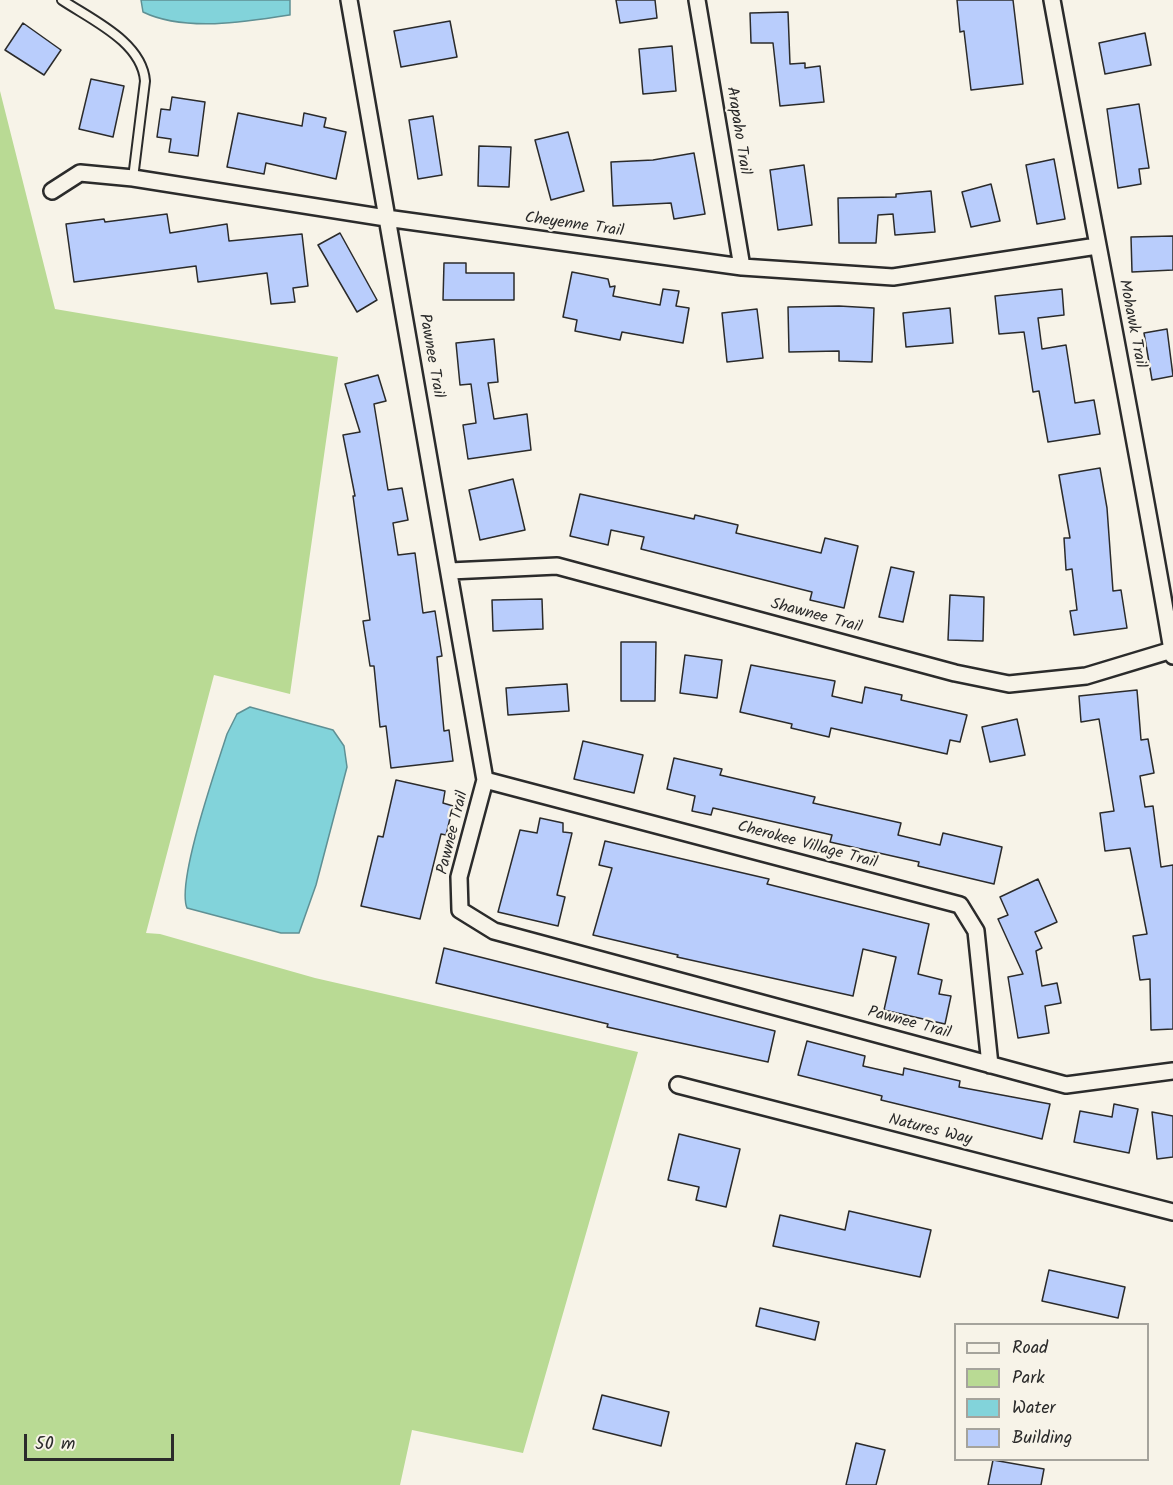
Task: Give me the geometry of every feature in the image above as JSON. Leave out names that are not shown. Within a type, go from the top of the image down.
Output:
[{"type":"street","name":"Pawnee Trail","points":[[349,0],[485,780],[459,877],[460,910],[494,931],[1066,1084],[1173,1071]]},
{"type":"street","name":"Arapaho Trail","points":[[697,0],[742,267]]},
{"type":"street","name":"Mohawk Trail","points":[[1053,0],[1097,246],[1133,427],[1172,653]]},
{"type":"street","name":"Cheyenne Trail","points":[[52,191],[80,173],[133,178],[386,218],[742,267],[893,278],[1097,246]]},
{"type":"street","name":"Shawnee Trail","points":[[450,572],[557,566],[955,673],[1009,684],[1086,676],[1172,653]]},
{"type":"street","name":"Cherokee Village Trail","points":[[485,780],[960,905],[976,931],[990,1065]]},
{"type":"street","name":"Natures Way","points":[[678,1085],[1173,1212]]},
{"type":"lane","points":[[62,0],[131,48],[144,67],[145,81],[133,178]]},
{"type":"green space","points":[[0,91],[55,309],[338,357],[290,694],[214,675],[146,933],[160,934],[315,978],[638,1052],[523,1453],[412,1430],[400,1485],[0,1485]]},
{"type":"water","points":[[141,0],[290,0],[290,15],[215,24],[196,24],[159,18],[143,12]]},
{"type":"water","points":[[250,707],[333,730],[344,746],[347,767],[316,885],[299,933],[281,933],[187,908],[185,894],[187,874],[207,796],[227,734],[237,714]]},
{"type":"building","points":[[616,0],[655,0],[657,18],[620,23]]},
{"type":"building","points":[[957,0],[1013,0],[1023,84],[971,90],[964,31],[960,32]]},
{"type":"building","points":[[788,12],[790,64],[805,63],[805,68],[820,66],[824,102],[780,106],[773,43],[751,43],[750,13]]},
{"type":"building","points":[[450,21],[457,57],[401,67],[394,31]]},
{"type":"building","points":[[23,23],[61,50],[44,75],[5,50]]},
{"type":"building","points":[[1145,33],[1151,65],[1105,74],[1099,43]]},
{"type":"building","points":[[672,46],[676,91],[643,94],[639,49]]},
{"type":"building","points":[[91,79],[124,86],[113,137],[79,129]]},
{"type":"building","points":[[172,97],[205,102],[198,156],[169,152],[171,139],[157,137],[161,109],[170,110]]},
{"type":"building","points":[[1139,104],[1149,168],[1139,169],[1141,184],[1118,188],[1107,109]]},
{"type":"building","points":[[238,113],[302,126],[304,113],[326,118],[324,127],[346,132],[336,179],[266,163],[264,174],[227,167]]},
{"type":"building","points":[[433,116],[442,175],[418,179],[409,120]]},
{"type":"building","points":[[568,132],[584,191],[551,200],[535,140]]},
{"type":"building","points":[[479,146],[511,147],[509,187],[478,186]]},
{"type":"building","points":[[694,153],[705,214],[674,219],[671,203],[613,206],[611,162],[653,160]]},
{"type":"building","points":[[1054,159],[1065,219],[1037,224],[1026,165]]},
{"type":"building","points":[[804,165],[812,225],[778,230],[770,170]]},
{"type":"building","points":[[991,184],[1000,221],[971,227],[962,192]]},
{"type":"building","points":[[931,191],[935,232],[895,235],[893,214],[878,215],[876,243],[839,243],[838,198],[896,197],[896,194]]},
{"type":"building","points":[[167,214],[170,233],[227,224],[229,241],[302,234],[308,286],[293,288],[295,302],[271,304],[267,273],[198,282],[196,266],[74,282],[66,224],[104,219],[105,222]]},
{"type":"building","points":[[340,233],[377,300],[357,312],[318,245]]},
{"type":"building","points":[[1173,236],[1173,270],[1132,272],[1131,237]]},
{"type":"building","points":[[444,263],[466,263],[466,273],[514,273],[514,300],[443,300]]},
{"type":"building","points":[[572,272],[608,279],[610,287],[615,286],[613,296],[660,305],[663,289],[679,291],[676,306],[689,308],[683,343],[622,332],[620,340],[575,331],[577,320],[563,317]]},
{"type":"building","points":[[1062,289],[1064,315],[1038,318],[1042,349],[1066,345],[1075,403],[1094,400],[1100,434],[1048,442],[1039,391],[1033,392],[1024,332],[999,334],[995,296]]},
{"type":"building","points":[[788,307],[874,308],[872,362],[839,361],[839,351],[789,352]]},
{"type":"building","points":[[950,308],[953,343],[906,347],[903,313]]},
{"type":"building","points":[[757,309],[763,358],[727,362],[722,313]]},
{"type":"building","points":[[1167,329],[1173,376],[1152,380],[1144,333]]},
{"type":"building","points":[[494,339],[498,382],[488,383],[494,419],[527,414],[531,450],[468,459],[463,425],[476,423],[471,384],[460,385],[456,343]]},
{"type":"building","points":[[378,375],[386,401],[374,404],[388,490],[402,488],[408,520],[393,523],[398,555],[415,553],[423,613],[435,611],[442,656],[437,657],[444,731],[449,730],[453,761],[391,768],[386,726],[380,727],[374,666],[370,666],[363,621],[370,620],[353,496],[355,496],[343,435],[360,432],[345,384]]},
{"type":"building","points":[[1100,468],[1107,508],[1113,591],[1121,590],[1127,628],[1074,635],[1070,611],[1077,610],[1072,569],[1066,570],[1064,538],[1070,538],[1059,475]]},
{"type":"building","points":[[513,479],[525,530],[480,540],[469,490]]},
{"type":"building","points":[[580,494],[694,519],[695,515],[738,525],[736,533],[821,553],[825,538],[858,546],[844,608],[810,600],[812,592],[641,549],[644,537],[611,530],[608,545],[570,536]]},
{"type":"building","points":[[891,567],[914,572],[903,622],[879,617]]},
{"type":"building","points":[[950,595],[984,597],[983,641],[948,640]]},
{"type":"building","points":[[542,599],[543,629],[493,631],[492,600]]},
{"type":"building","points":[[621,642],[656,642],[655,701],[621,701]]},
{"type":"building","points":[[685,655],[722,660],[717,698],[680,693]]},
{"type":"building","points":[[751,665],[835,681],[832,696],[862,703],[865,687],[902,695],[901,700],[967,715],[960,742],[950,740],[947,754],[831,728],[829,737],[791,728],[792,724],[740,712]]},
{"type":"building","points":[[567,684],[569,711],[508,715],[506,688]]},
{"type":"building","points":[[1137,690],[1141,740],[1148,739],[1154,773],[1140,776],[1145,807],[1153,806],[1161,867],[1173,865],[1173,1029],[1151,1030],[1150,979],[1140,980],[1133,936],[1147,934],[1130,848],[1105,851],[1100,813],[1114,811],[1099,719],[1081,722],[1079,696]]},
{"type":"building","points":[[1017,719],[1025,755],[990,762],[982,727]]},
{"type":"building","points":[[583,741],[643,755],[634,793],[574,779]]},
{"type":"building","points":[[674,758],[722,769],[720,775],[815,797],[813,803],[901,823],[898,835],[940,845],[943,833],[1002,847],[994,884],[918,866],[919,862],[830,842],[832,835],[713,808],[711,815],[692,811],[695,796],[667,789]]},
{"type":"building","points":[[396,780],[445,791],[443,803],[453,806],[446,835],[441,834],[420,919],[361,906],[378,836],[383,837]]},
{"type":"building","points":[[540,818],[563,823],[563,832],[572,833],[557,895],[565,897],[558,926],[498,912],[520,830],[537,833]]},
{"type":"building","points":[[605,841],[769,879],[767,884],[929,924],[918,974],[942,980],[939,994],[951,996],[945,1024],[884,1010],[896,957],[863,949],[853,996],[677,957],[678,955],[593,935],[612,868],[599,865]]},
{"type":"building","points":[[1038,879],[1057,922],[1035,932],[1042,948],[1036,951],[1042,986],[1057,983],[1061,1003],[1045,1006],[1049,1033],[1018,1038],[1008,977],[1023,974],[998,919],[1008,915],[1000,897]]},
{"type":"building","points":[[444,948],[775,1031],[768,1062],[607,1027],[608,1024],[436,983]]},
{"type":"building","points":[[807,1041],[865,1056],[863,1066],[903,1075],[904,1068],[960,1081],[959,1087],[1050,1104],[1042,1139],[881,1100],[882,1096],[798,1075]]},
{"type":"building","points":[[1114,1104],[1138,1109],[1129,1153],[1074,1142],[1080,1111],[1112,1117]]},
{"type":"building","points":[[1152,1112],[1173,1116],[1173,1157],[1157,1159]]},
{"type":"building","points":[[679,1134],[740,1149],[726,1207],[696,1200],[699,1187],[668,1180]]},
{"type":"building","points":[[849,1211],[931,1230],[920,1277],[773,1246],[780,1215],[845,1230]]},
{"type":"building","points":[[1049,1270],[1125,1287],[1118,1318],[1042,1301]]},
{"type":"building","points":[[760,1308],[819,1322],[815,1340],[756,1326]]},
{"type":"building","points":[[602,1395],[669,1412],[661,1446],[593,1429]]},
{"type":"building","points":[[856,1443],[885,1450],[876,1485],[846,1485]]},
{"type":"building","points":[[993,1461],[1044,1469],[1041,1485],[988,1485]]}]
